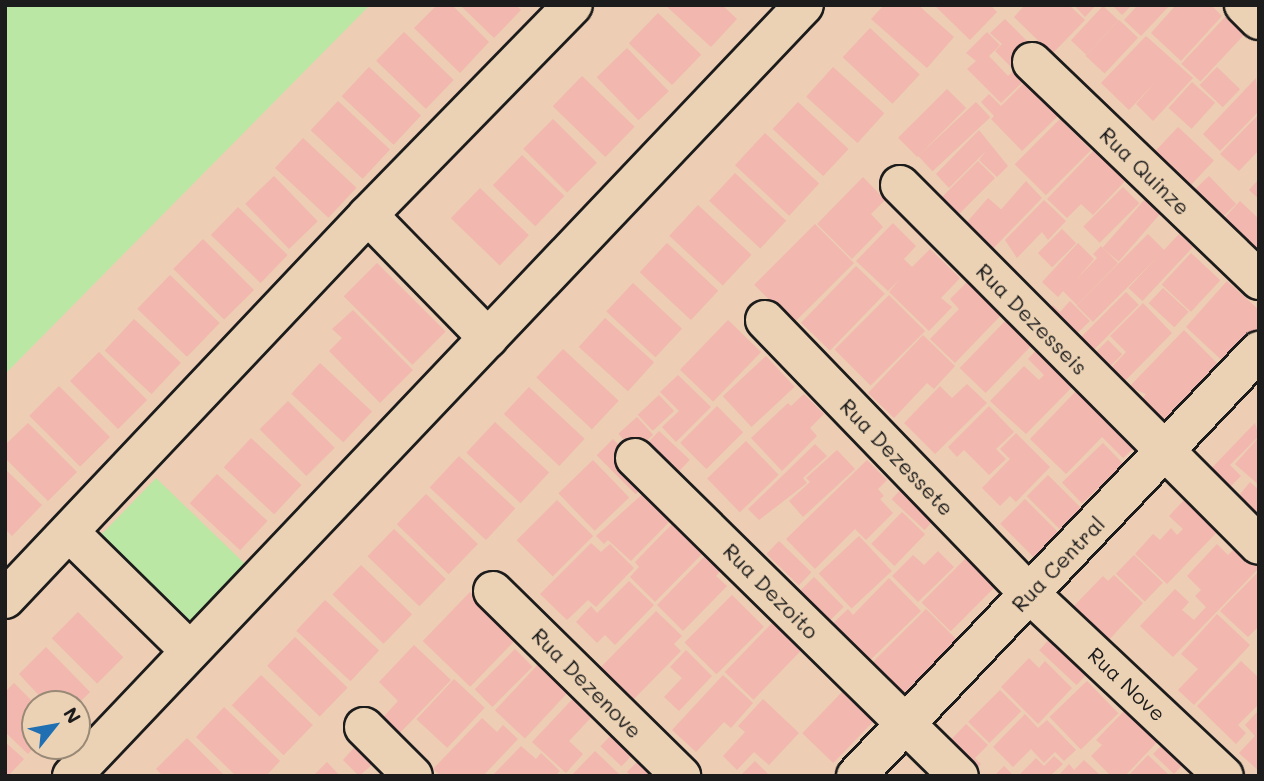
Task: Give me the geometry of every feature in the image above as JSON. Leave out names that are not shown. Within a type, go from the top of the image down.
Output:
[{"type":"street","points":[[5,599],[368,215],[573,5]]},
{"type":"street","points":[[72,776],[188,650],[804,5]]},
{"type":"street","points":[[1244,5],[1259,20]]},
{"type":"street","name":"Rua Quinze","points":[[1032,62],[1259,280]]},
{"type":"street","name":"Rua Dezesseis","points":[[900,185],[1259,545]]},
{"type":"street","points":[[368,215],[488,338]]},
{"type":"street","name":"Rua Dezessete","points":[[765,320],[1029,593]]},
{"type":"street","name":"Rua Central","points":[[856,776],[1259,351]]},
{"type":"street","name":"Rua Dezoito","points":[[635,457],[959,776]]},
{"type":"street","points":[[70,533],[188,650]]},
{"type":"street","name":"Rua Dezenove","points":[[493,591],[681,776]]},
{"type":"street","name":"Rua Nove","points":[[1029,593],[1224,776]]},
{"type":"street","points":[[364,727],[414,776]]},
{"type":"green space","points":[[5,5],[370,5],[5,374]]},
{"type":"green space","points":[[156,478],[247,566],[191,624],[100,536]]},
{"type":"building","points":[[437,5],[452,5],[489,42],[460,73],[414,28]]},
{"type":"building","points":[[460,5],[516,5],[521,10],[494,38]]},
{"type":"building","points":[[665,5],[722,5],[737,19],[711,47]]},
{"type":"building","points":[[884,5],[918,5],[954,37],[927,68],[871,19]]},
{"type":"building","points":[[934,5],[990,5],[997,12],[970,40]]},
{"type":"building","points":[[1025,5],[1069,5],[1085,20],[1052,54],[1014,17]]},
{"type":"building","points":[[1074,5],[1096,5],[1085,17]]},
{"type":"building","points":[[1112,5],[1132,5],[1122,15]]},
{"type":"building","points":[[1138,5],[1170,5],[1141,36],[1124,20]]},
{"type":"building","points":[[1176,5],[1211,5],[1222,16],[1181,61],[1151,33]]},
{"type":"building","points":[[1103,6],[1118,20],[1086,55],[1071,40]]},
{"type":"building","points":[[658,13],[701,55],[672,85],[629,43]]},
{"type":"building","points":[[1225,17],[1244,35],[1200,82],[1181,64]]},
{"type":"building","points":[[1005,19],[1032,46],[1011,67],[995,51],[1002,44],[990,33]]},
{"type":"building","points":[[1119,20],[1138,38],[1105,74],[1086,56]]},
{"type":"building","points":[[870,28],[920,74],[892,104],[843,57]]},
{"type":"building","points":[[404,32],[454,80],[426,109],[376,61]]},
{"type":"building","points":[[987,32],[1000,45],[989,56],[1008,76],[1021,64],[1031,74],[1001,103],[967,69],[976,61],[966,53]]},
{"type":"building","points":[[1146,36],[1193,78],[1153,121],[1136,104],[1157,80],[1129,110],[1101,83]]},
{"type":"building","points":[[627,48],[669,91],[638,120],[597,77]]},
{"type":"building","points":[[369,67],[421,115],[394,145],[342,96]]},
{"type":"building","points":[[833,67],[884,113],[858,143],[806,97]]},
{"type":"building","points":[[1217,67],[1240,89],[1223,107],[1200,85]]},
{"type":"building","points":[[582,76],[635,127],[605,157],[553,106]]},
{"type":"building","points":[[1256,78],[1259,111],[1220,151],[1203,134]]},
{"type":"building","points":[[1027,80],[1060,114],[1022,151],[991,119],[994,116],[981,102],[989,94],[1001,106]]},
{"type":"building","points":[[1192,82],[1215,103],[1192,129],[1169,108]]},
{"type":"building","points":[[947,89],[966,108],[917,157],[898,138]]},
{"type":"building","points":[[338,101],[390,149],[363,179],[311,130]]},
{"type":"building","points":[[798,102],[848,149],[823,176],[773,129]]},
{"type":"building","points":[[976,102],[990,117],[933,171],[918,156]]},
{"type":"building","points":[[1259,114],[1259,150],[1239,171],[1220,154]]},
{"type":"building","points":[[553,119],[597,163],[567,193],[523,149]]},
{"type":"building","points":[[1060,119],[1091,150],[1046,195],[1015,164]]},
{"type":"building","points":[[1178,127],[1214,160],[1189,187],[1153,153]]},
{"type":"building","points":[[979,130],[1008,166],[997,177],[979,160],[986,151],[949,188],[936,174]]},
{"type":"building","points":[[765,133],[819,183],[789,216],[735,165]]},
{"type":"building","points":[[303,138],[356,188],[328,218],[275,168]]},
{"type":"building","points":[[1094,150],[1126,180],[1093,215],[1081,204],[1067,218],[1047,199]]},
{"type":"building","points":[[522,155],[564,196],[535,226],[493,185]]},
{"type":"building","points":[[978,161],[995,178],[957,216],[940,199]]},
{"type":"building","points":[[735,173],[786,221],[760,249],[709,201]]},
{"type":"building","points":[[274,176],[318,221],[289,249],[245,204]]},
{"type":"building","points":[[1209,176],[1236,204],[1216,224],[1189,195]]},
{"type":"building","points":[[863,177],[885,200],[871,214],[883,227],[852,259],[817,224]]},
{"type":"building","points":[[1259,179],[1259,199],[1249,190]]},
{"type":"building","points":[[1026,181],[1042,198],[984,258],[970,245]]},
{"type":"building","points":[[1123,187],[1139,203],[1100,243],[1083,227]]},
{"type":"building","points":[[480,188],[529,235],[500,265],[451,218]]},
{"type":"building","points":[[988,198],[1002,210],[971,245],[958,233]]},
{"type":"building","points":[[1146,198],[1162,212],[1119,262],[1103,248]]},
{"type":"building","points":[[1044,200],[1066,221],[1048,240],[1042,232],[1017,258],[1005,240]]},
{"type":"building","points":[[1240,201],[1259,219],[1259,267],[1217,226]]},
{"type":"building","points":[[698,205],[751,255],[723,286],[669,236]]},
{"type":"building","points":[[238,207],[288,255],[261,283],[211,235]]},
{"type":"building","points":[[893,223],[916,246],[904,259],[912,267],[930,249],[960,278],[941,298],[952,307],[929,331],[889,292],[900,279],[888,291],[856,261]]},
{"type":"building","points":[[815,224],[854,263],[793,324],[754,285]]},
{"type":"building","points":[[1062,229],[1076,243],[1052,267],[1038,253]]},
{"type":"building","points":[[1148,234],[1164,250],[1093,322],[1077,305]]},
{"type":"building","points":[[1179,234],[1193,247],[1142,301],[1129,288]]},
{"type":"building","points":[[203,239],[254,290],[224,320],[173,269]]},
{"type":"building","points":[[667,243],[718,291],[691,320],[640,272]]},
{"type":"building","points":[[1078,243],[1094,259],[1076,280],[1097,258],[1093,254],[1101,246],[1118,263],[1077,305],[1063,291],[1058,297],[1042,282]]},
{"type":"building","points":[[1191,253],[1220,280],[1191,312],[1162,284]]},
{"type":"building","points":[[377,263],[446,332],[412,365],[344,296]]},
{"type":"building","points":[[856,266],[885,294],[830,351],[801,323]]},
{"type":"building","points":[[170,275],[220,323],[187,357],[137,309]]},
{"type":"building","points":[[973,276],[1007,309],[955,363],[930,339],[959,309],[950,299]]},
{"type":"building","points":[[1227,281],[1259,310],[1259,332],[1228,366],[1186,327]]},
{"type":"building","points":[[633,283],[682,329],[655,357],[606,312]]},
{"type":"building","points":[[1163,288],[1189,312],[1174,327],[1149,303]]},
{"type":"building","points":[[1126,292],[1139,305],[1084,360],[1071,347]]},
{"type":"building","points":[[889,295],[925,331],[871,386],[835,349]]},
{"type":"building","points":[[1070,301],[1090,321],[1067,343],[1041,317],[1053,305],[1060,312]]},
{"type":"building","points":[[1143,303],[1172,333],[1120,386],[1106,373],[1126,352],[1110,336]]},
{"type":"building","points":[[353,310],[413,370],[380,403],[329,351],[342,338],[332,329]]},
{"type":"building","points":[[1009,317],[1035,342],[986,393],[960,368]]},
{"type":"building","points":[[605,318],[654,362],[628,391],[579,347]]},
{"type":"building","points":[[134,319],[181,363],[151,394],[105,350]]},
{"type":"building","points":[[728,320],[761,352],[713,402],[680,370]]},
{"type":"building","points":[[1184,330],[1226,372],[1171,430],[1141,401],[1146,394],[1129,387]]},
{"type":"building","points":[[923,335],[955,366],[934,389],[927,383],[894,418],[868,393]]},
{"type":"building","points":[[1108,340],[1122,354],[1101,375],[1087,361]]},
{"type":"building","points":[[1040,346],[1077,382],[1026,434],[990,401],[1024,366],[1039,380],[1044,375],[1028,359]]},
{"type":"building","points":[[563,349],[619,401],[592,429],[536,378]]},
{"type":"building","points":[[99,352],[147,400],[118,429],[70,381]]},
{"type":"building","points":[[766,356],[795,387],[751,427],[723,396]]},
{"type":"building","points":[[320,363],[372,411],[343,442],[291,394]]},
{"type":"building","points":[[678,375],[711,407],[676,442],[662,427],[679,411],[660,392]]},
{"type":"building","points":[[967,384],[987,403],[935,454],[904,423],[940,386],[952,398]]},
{"type":"building","points":[[59,386],[110,437],[80,467],[29,416]]},
{"type":"building","points":[[529,387],[585,439],[559,466],[504,414]]},
{"type":"building","points":[[1077,390],[1135,447],[1123,458],[1102,437],[1066,474],[1030,439]]},
{"type":"building","points":[[804,394],[824,414],[810,428],[817,436],[782,471],[751,438],[788,403],[791,406]]},
{"type":"building","points":[[659,395],[674,411],[653,431],[638,415]]},
{"type":"building","points":[[288,401],[335,448],[306,476],[260,429]]},
{"type":"building","points":[[717,406],[743,432],[706,469],[680,443]]},
{"type":"building","points":[[989,406],[1014,432],[996,449],[1006,459],[989,475],[964,450],[957,457],[948,447]]},
{"type":"building","points":[[637,417],[653,435],[634,452],[618,434]]},
{"type":"building","points":[[495,422],[549,472],[520,503],[466,453]]},
{"type":"building","points":[[28,423],[77,472],[48,501],[5,458],[5,445]]},
{"type":"building","points":[[1255,423],[1259,436],[1230,465],[1241,476],[1224,493],[1205,475]]},
{"type":"building","points":[[659,431],[690,460],[673,478],[642,449]]},
{"type":"building","points":[[1016,433],[1050,467],[1016,502],[1010,496],[1000,506],[982,488],[1010,459],[1000,449]]},
{"type":"building","points":[[1259,437],[1259,485],[1235,464]]},
{"type":"building","points":[[251,438],[301,485],[274,514],[224,467]]},
{"type":"building","points":[[613,439],[652,478],[636,494],[597,455]]},
{"type":"building","points":[[746,441],[779,475],[740,512],[707,479]]},
{"type":"building","points":[[1103,443],[1123,464],[1082,503],[1062,483]]},
{"type":"building","points":[[815,444],[827,456],[803,478],[807,483],[759,520],[748,509]]},
{"type":"building","points":[[837,450],[855,469],[803,517],[789,501],[810,482],[806,478]]},
{"type":"building","points":[[459,456],[515,509],[486,540],[430,487]]},
{"type":"building","points":[[593,460],[629,497],[595,531],[558,493]]},
{"type":"building","points":[[867,460],[887,480],[878,489],[884,496],[880,499],[893,513],[866,540],[855,529],[815,569],[786,539]]},
{"type":"building","points":[[5,469],[42,505],[12,536],[5,529]]},
{"type":"building","points":[[217,474],[267,521],[240,550],[190,503]]},
{"type":"building","points":[[1048,475],[1087,514],[1066,535],[1027,496]]},
{"type":"building","points":[[1250,482],[1259,490],[1259,526],[1233,503]]},
{"type":"building","points":[[906,484],[939,515],[925,530],[892,499]]},
{"type":"building","points":[[648,489],[675,516],[631,561],[608,540],[604,544],[596,536]]},
{"type":"building","points":[[426,494],[478,544],[449,574],[397,524]]},
{"type":"building","points":[[1025,499],[1060,534],[1035,558],[1000,524]]},
{"type":"building","points":[[1185,499],[1218,531],[1167,584],[1135,554],[1153,534],[1160,540],[1171,528],[1177,535],[1183,529],[1169,516]]},
{"type":"building","points":[[557,500],[593,536],[553,576],[517,540]]},
{"type":"building","points":[[902,512],[925,534],[894,566],[871,544]]},
{"type":"building","points":[[676,520],[706,550],[655,602],[630,577],[639,567],[635,562]]},
{"type":"building","points":[[394,529],[446,579],[419,606],[368,556]]},
{"type":"building","points":[[859,536],[892,571],[852,609],[819,574]]},
{"type":"building","points":[[779,541],[811,572],[799,585],[766,554]]},
{"type":"building","points":[[591,543],[601,552],[610,544],[634,568],[596,607],[588,600],[567,620],[540,594]]},
{"type":"building","points":[[1217,544],[1228,555],[1237,546],[1259,568],[1173,657],[1140,626],[1175,589],[1189,602],[1182,610],[1194,620],[1206,607],[1195,596],[1201,590],[1187,576]]},
{"type":"building","points":[[938,551],[954,567],[918,602],[892,576],[913,555],[924,565]]},
{"type":"building","points":[[709,552],[724,567],[716,576],[727,586],[683,631],[657,605]]},
{"type":"building","points":[[969,555],[998,584],[951,631],[922,602]]},
{"type":"building","points":[[1134,555],[1163,583],[1145,601],[1116,574]]},
{"type":"building","points":[[361,565],[412,614],[384,644],[333,594]]},
{"type":"building","points":[[1259,571],[1259,626],[1248,637],[1220,611]]},
{"type":"building","points":[[1114,575],[1143,603],[1107,642],[1072,608],[1103,576],[1108,581]]},
{"type":"building","points":[[814,577],[844,607],[824,626],[794,597]]},
{"type":"building","points":[[889,578],[921,611],[866,664],[829,627],[848,609],[853,615]]},
{"type":"building","points":[[629,581],[654,605],[615,645],[605,635],[597,643],[576,622],[591,606],[597,613]]},
{"type":"building","points":[[470,592],[517,638],[470,687],[423,641]]},
{"type":"building","points":[[732,595],[764,627],[716,674],[685,642]]},
{"type":"building","points":[[325,600],[379,650],[350,681],[296,631]]},
{"type":"building","points":[[926,609],[957,640],[901,696],[870,665]]},
{"type":"building","points":[[656,611],[682,636],[674,644],[681,651],[633,700],[600,668]]},
{"type":"building","points":[[78,612],[123,657],[97,683],[52,638]]},
{"type":"building","points":[[1217,614],[1250,645],[1194,705],[1178,690],[1198,669],[1181,654]]},
{"type":"building","points":[[772,623],[801,651],[754,700],[725,672]]},
{"type":"building","points":[[1059,629],[1096,664],[1077,685],[1039,650]]},
{"type":"building","points":[[295,637],[348,688],[320,716],[267,666]]},
{"type":"building","points":[[414,645],[451,680],[394,739],[377,724],[398,701],[379,682]]},
{"type":"building","points":[[46,647],[88,690],[34,690],[19,674]]},
{"type":"building","points":[[515,649],[533,667],[492,707],[475,689]]},
{"type":"building","points":[[686,650],[712,676],[679,711],[664,697],[682,678],[670,667]]},
{"type":"building","points":[[1029,658],[1039,668],[1045,661],[1072,688],[1038,724],[1001,687]]},
{"type":"building","points":[[542,660],[572,688],[525,738],[495,710]]},
{"type":"building","points":[[1241,661],[1259,678],[1259,704],[1238,725],[1246,733],[1236,744],[1197,706]]},
{"type":"building","points":[[261,675],[313,725],[284,755],[232,705]]},
{"type":"building","points":[[723,675],[753,703],[731,728],[724,722],[696,752],[672,730]]},
{"type":"building","points":[[454,679],[485,708],[447,748],[416,719]]},
{"type":"building","points":[[1087,681],[1118,713],[1081,749],[1050,717]]},
{"type":"building","points":[[14,683],[21,690],[21,747],[5,732],[5,692]]},
{"type":"building","points":[[582,689],[601,707],[569,741],[583,754],[566,773],[532,742]]},
{"type":"building","points":[[844,690],[875,720],[833,763],[802,733]]},
{"type":"building","points":[[1000,690],[1021,711],[989,743],[968,722]]},
{"type":"building","points":[[763,699],[799,733],[769,765],[754,752],[737,770],[723,756],[745,732],[738,726]]},
{"type":"building","points":[[224,707],[280,761],[266,776],[236,776],[196,737]]},
{"type":"building","points":[[1128,707],[1159,740],[1125,776],[1111,776],[1091,756],[1102,745],[1096,740]]},
{"type":"building","points":[[1259,710],[1259,771],[1239,753],[1255,736],[1245,725]]},
{"type":"building","points":[[1025,714],[1038,728],[1047,720],[1076,750],[1064,761],[1055,752],[1044,763],[1031,749],[1013,767],[993,747]]},
{"type":"building","points":[[482,718],[497,732],[503,725],[518,739],[483,776],[441,776],[433,769]]},
{"type":"building","points":[[966,724],[988,745],[975,758],[981,764],[973,772],[945,746]]},
{"type":"building","points":[[620,726],[641,746],[621,766],[601,746]]},
{"type":"building","points":[[187,738],[225,776],[163,776],[156,769]]},
{"type":"building","points":[[362,739],[380,758],[359,776],[343,760]]},
{"type":"building","points":[[5,742],[23,760],[5,776]]},
{"type":"building","points":[[1163,744],[1190,757],[1174,774],[1153,754]]},
{"type":"building","points":[[521,746],[536,759],[541,753],[560,771],[555,776],[492,776]]},
{"type":"building","points":[[649,750],[676,776],[631,776],[627,772]]},
{"type":"building","points":[[595,751],[619,774],[571,776]]},
{"type":"building","points":[[1148,755],[1170,776],[1128,776]]},
{"type":"building","points":[[1054,756],[1063,764],[1050,776],[1018,776],[1036,758],[1044,766]]},
{"type":"building","points":[[1084,760],[1101,776],[1058,776],[1069,764],[1074,770]]},
{"type":"building","points":[[755,761],[770,776],[740,776]]},
{"type":"building","points":[[327,762],[340,776],[313,776]]},
{"type":"building","points":[[1004,766],[1014,776],[994,776]]}]
